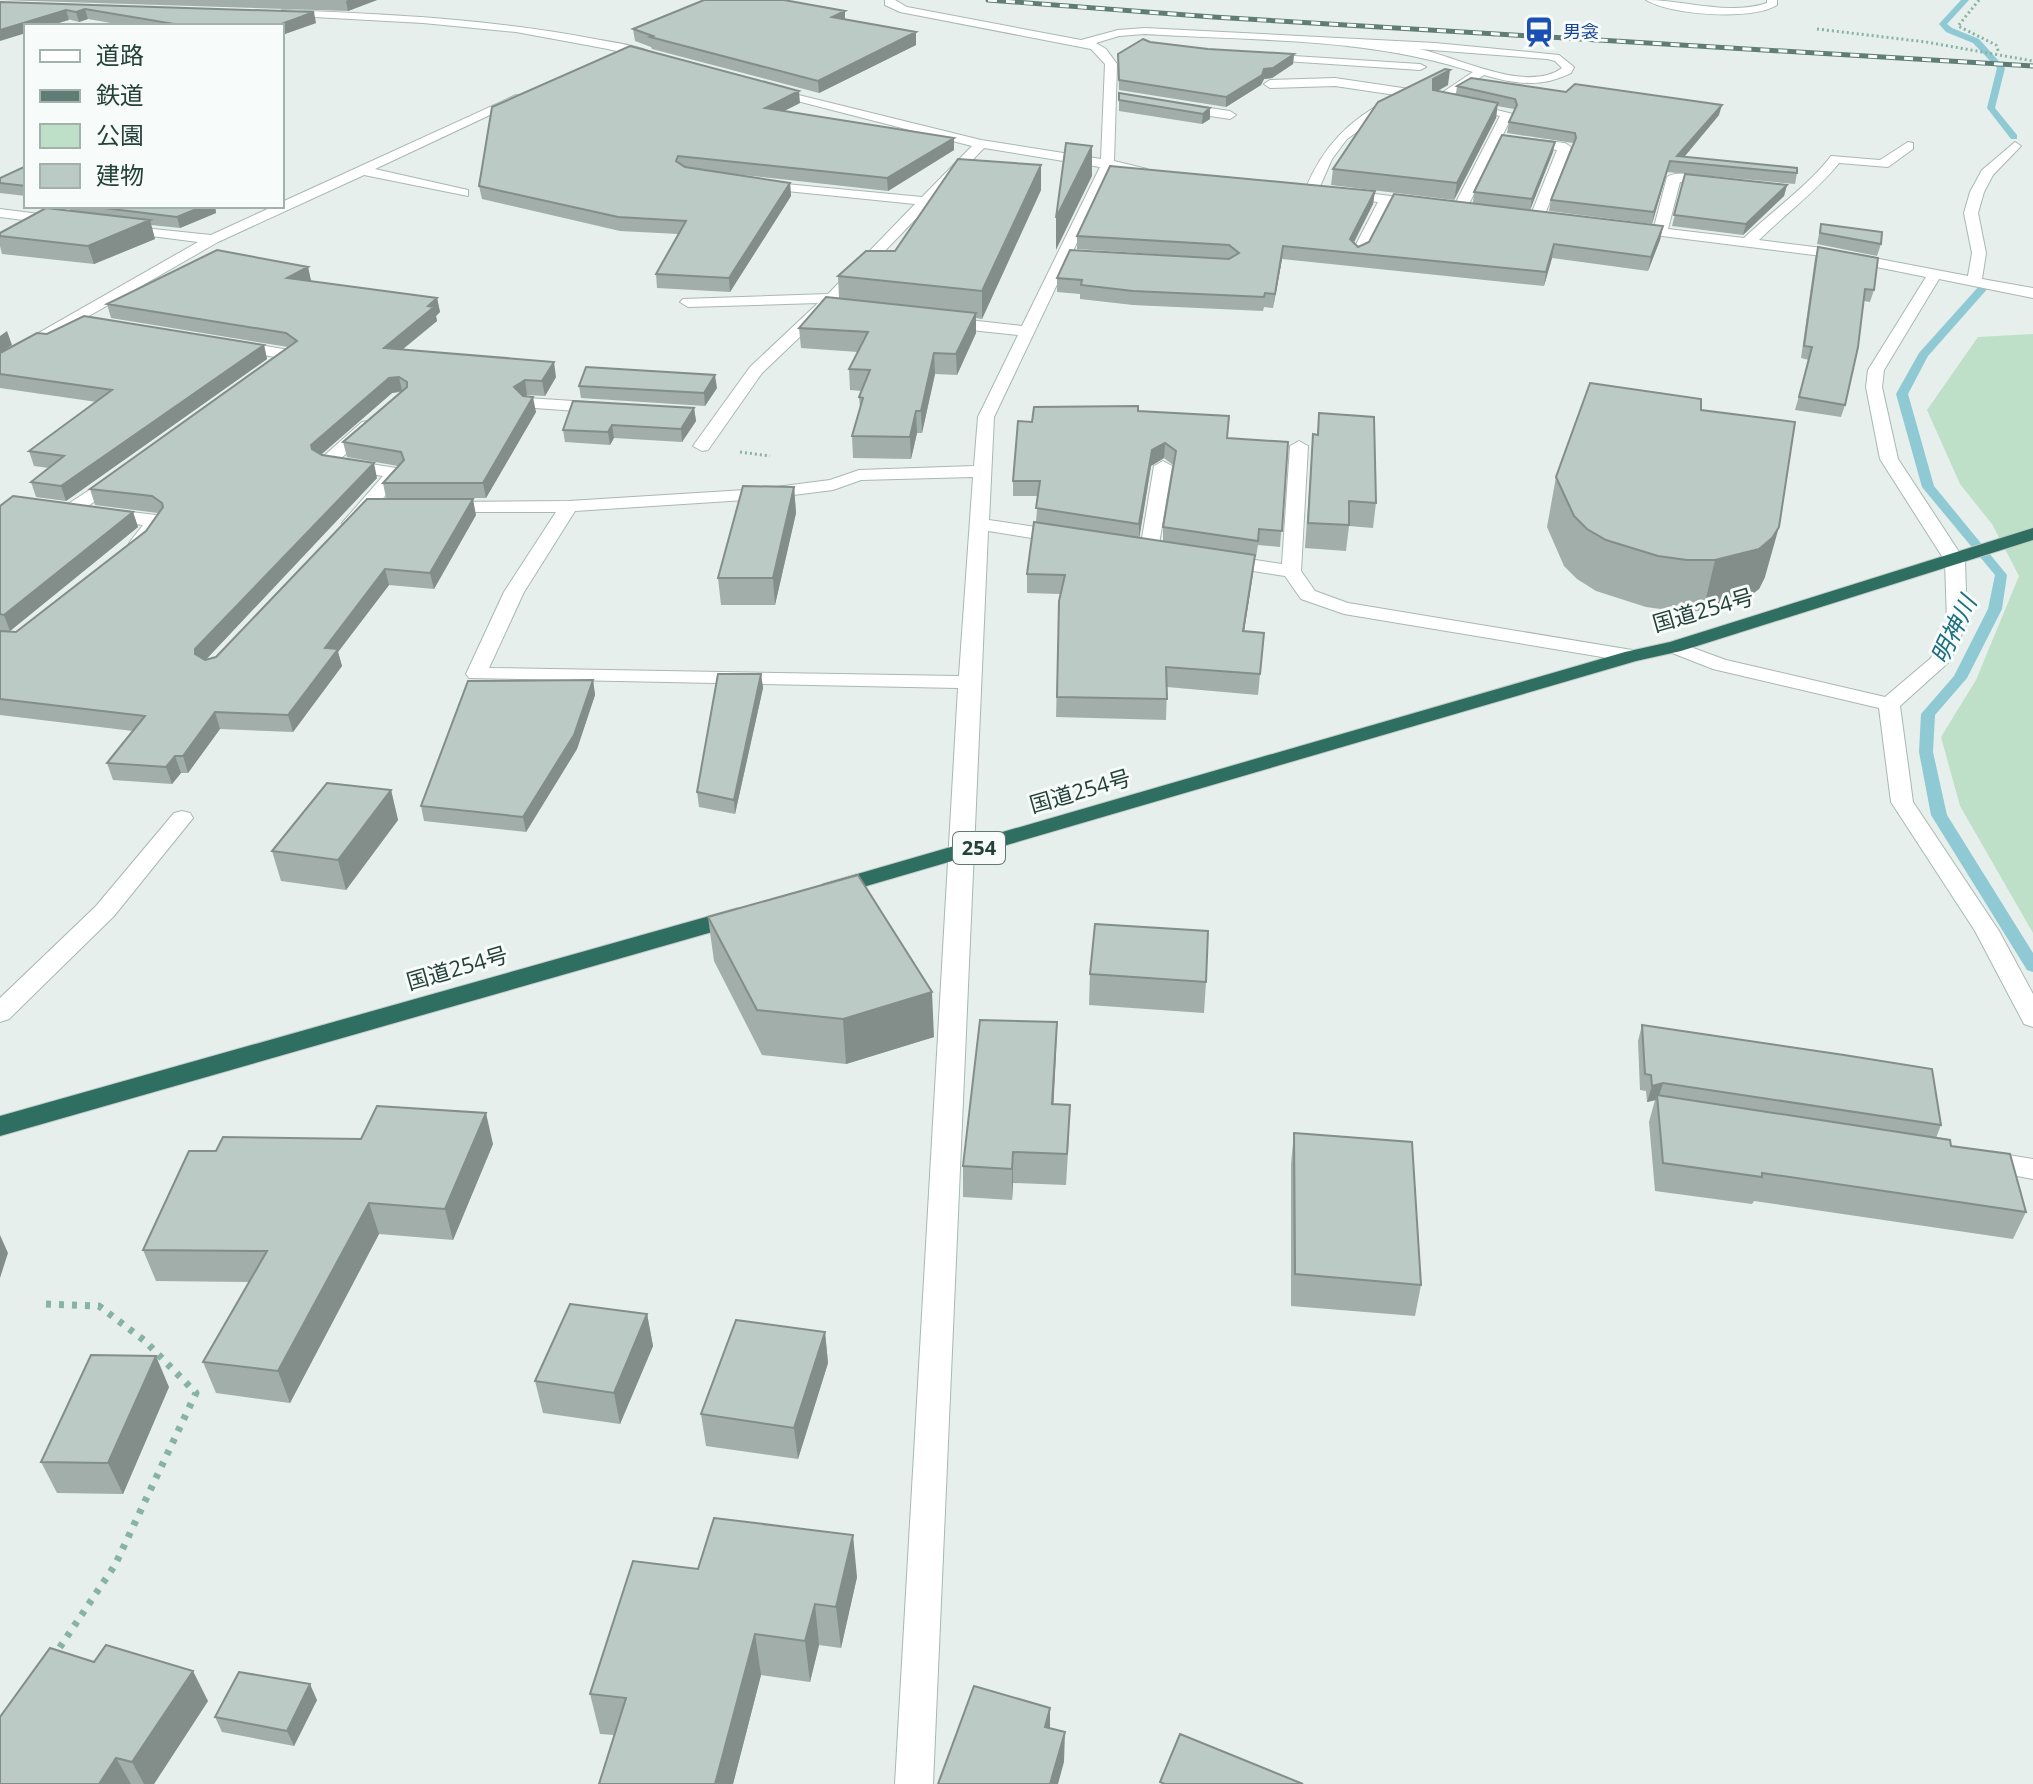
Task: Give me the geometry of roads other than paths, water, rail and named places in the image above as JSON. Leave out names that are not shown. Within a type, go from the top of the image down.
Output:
[{"type":"highway","name":"国道254号","points":[[809,896],[1632,656],[1674,647],[1955,561],[2025,536]]},
{"type":"highway","name":"国道254号","points":[[0,1126],[763,908]]},
{"type":"street","points":[[294,0],[342,10],[347,16]]},
{"type":"street","points":[[890,0],[889,3],[904,10],[1084,43],[1143,46]]},
{"type":"street","points":[[1651,0],[1740,11],[1767,8],[1773,1]]},
{"type":"street","points":[[1751,0],[1773,1]]},
{"type":"street","points":[[269,12],[491,27],[610,45],[626,44],[671,62]]},
{"type":"street","points":[[1084,43],[1118,33],[1145,31],[1435,46],[1547,56],[1568,64],[1563,75],[1547,78],[1480,72],[1433,55],[1363,44]]},
{"type":"street","points":[[914,1784],[969,682],[986,417],[1026,331],[1070,256],[1107,165],[1119,98],[1111,64],[1102,51],[1084,43]]},
{"type":"street","points":[[600,62],[626,44]]},
{"type":"street","points":[[1251,56],[1454,71],[1443,77]]},
{"type":"street","points":[[1445,207],[1495,138],[1507,114],[1437,100],[1480,72]]},
{"type":"street","points":[[1268,79],[1415,91],[1383,107],[1337,138],[1320,166],[1312,190]]},
{"type":"street","points":[[756,86],[981,144],[1154,171]]},
{"type":"street","points":[[284,206],[529,94]]},
{"type":"street","points":[[1171,106],[1230,115]]},
{"type":"street","points":[[1495,138],[1565,147],[1537,217]]},
{"type":"street","points":[[702,446],[715,415],[756,370],[830,306],[981,144]]},
{"type":"street","points":[[1748,242],[1795,190],[1821,178],[1836,159],[1883,164],[1908,146]]},
{"type":"street","points":[[1974,282],[1979,253],[1971,213],[1977,192],[1987,173],[2015,146]]},
{"type":"street","points":[[360,170],[463,193]]},
{"type":"street","points":[[1660,232],[1674,177],[1731,183]]},
{"type":"street","points":[[744,182],[787,189],[926,201]]},
{"type":"street","points":[[1296,188],[1476,210]]},
{"type":"street","points":[[1358,254],[1386,200]]},
{"type":"street","points":[[0,362],[213,239],[279,208]]},
{"type":"street","points":[[0,213],[76,222]]},
{"type":"street","points":[[1522,216],[1553,219]]},
{"type":"street","points":[[106,226],[213,239]]},
{"type":"street","points":[[1614,226],[1822,252],[2033,293]]},
{"type":"street","points":[[1889,704],[1940,661],[1957,622],[1955,561],[1889,459],[1874,387],[1876,370],[1935,274]]},
{"type":"street","points":[[688,302],[830,306]]},
{"type":"street","points":[[72,319],[103,324]]},
{"type":"street","points":[[931,321],[1026,331]]},
{"type":"street","points":[[211,342],[289,355],[250,383]]},
{"type":"street","points":[[527,403],[617,408]]},
{"type":"street","points":[[333,542],[396,473],[326,462],[379,417]]},
{"type":"street","points":[[1299,446],[1291,571],[1308,595],[1344,608],[1632,656]]},
{"type":"street","points":[[118,559],[141,541],[156,521],[64,509],[135,465]]},
{"type":"street","points":[[1149,550],[1163,466]]},
{"type":"street","points":[[428,507],[569,506],[761,494],[833,485],[859,475],[982,471]]},
{"type":"street","points":[[569,506],[514,592],[476,674],[969,682]]},
{"type":"street","points":[[366,507],[397,507]]},
{"type":"street","points":[[978,524],[1087,541]]},
{"type":"street","points":[[1197,557],[1291,571]]},
{"type":"street","points":[[1674,647],[1720,665],[1889,704]]},
{"type":"street","points":[[1889,704],[1902,802],[1987,931],[2033,1018]]},
{"type":"street","points":[[0,1013],[105,911],[182,818]]},
{"type":"street","points":[[1957,1157],[2033,1169]]},
{"type":"waterway","name":"明神川","points":[[1965,0],[1943,24],[1949,30],[1976,41],[2001,68],[1991,108],[2014,137]]},
{"type":"waterway","name":"明神川","points":[[1984,287],[1923,355],[1902,394],[1928,487],[2001,575],[1995,609],[1960,678],[1928,714],[1926,752],[1939,815],[2033,966]]},
{"type":"railway","points":[[988,0],[1213,17],[2033,66]]},
{"type":"place","name":"男衾","points":[[1539,32]]}]
